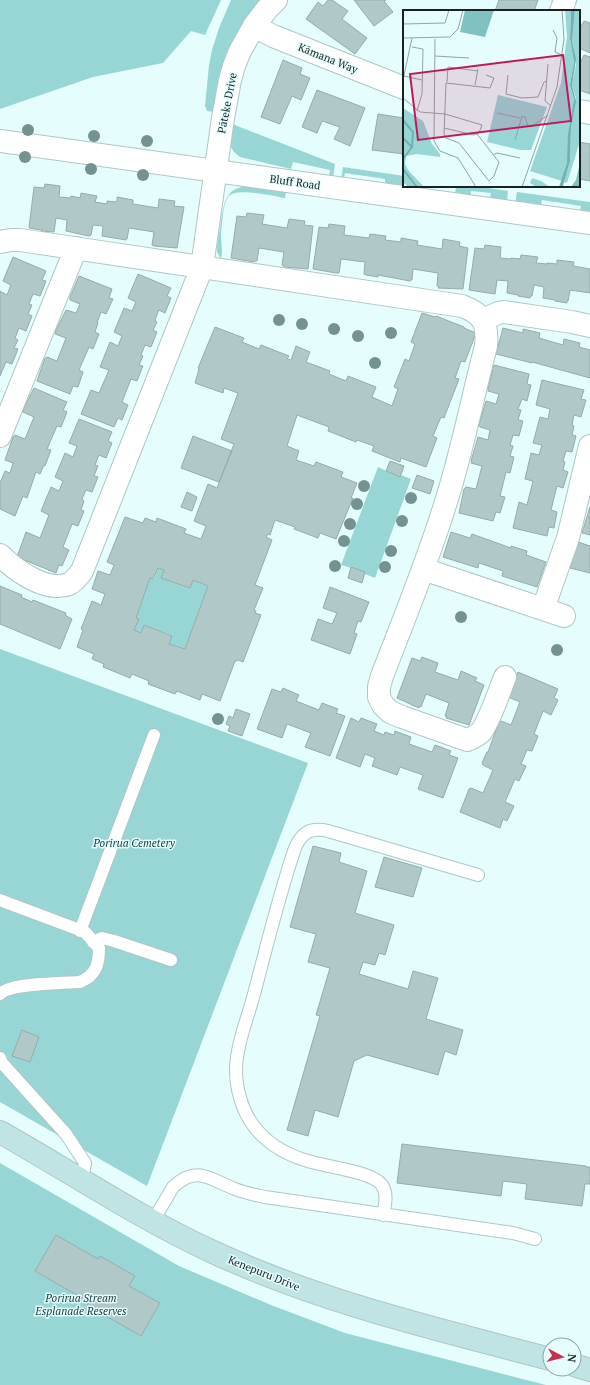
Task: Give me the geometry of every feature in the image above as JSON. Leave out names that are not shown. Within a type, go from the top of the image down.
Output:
[{"type":"main road","name":"Kenepuru Drive","points":[[0,1132],[153,1222],[213,1252],[272,1278],[368,1311],[542,1357]]},
{"type":"street","name":"Pāteke Drive","points":[[0,555],[9,564],[36,581],[56,586],[68,584],[76,579],[82,571],[202,268],[218,149],[230,80],[240,51],[254,26],[276,0]]},
{"type":"street","points":[[561,10],[565,0]]},
{"type":"street","name":"Kāmana Way","points":[[254,26],[273,36],[403,88]]},
{"type":"street","points":[[580,111],[590,113]]},
{"type":"street","name":"Bluff Road","points":[[0,141],[590,223]]},
{"type":"street","points":[[0,242],[20,240],[76,248],[462,306],[477,313],[486,325],[486,346],[449,492],[423,569],[382,676],[379,687],[379,697],[383,705],[390,712],[467,740],[480,733],[485,725],[505,677]]},
{"type":"street","points":[[0,436],[76,248]]},
{"type":"street","points":[[483,320],[498,313],[504,312],[590,326]]},
{"type":"street","points":[[543,609],[568,538],[590,446]]},
{"type":"street","points":[[423,569],[564,616]]},
{"type":"lane","points":[[80,931],[154,735]]},
{"type":"lane","points":[[383,1215],[385,1196],[383,1187],[378,1182],[370,1177],[357,1173],[303,1160],[277,1148],[264,1137],[254,1125],[247,1115],[241,1101],[236,1069],[240,1044],[288,871],[298,841],[309,831],[321,829],[478,875]]},
{"type":"lane","points":[[0,900],[84,932],[98,948],[99,962],[94,972],[88,979],[80,982],[14,987],[0,994]]},
{"type":"lane","points":[[93,942],[102,938],[171,960]]},
{"type":"lane","points":[[0,1058],[2,1063],[66,1134],[85,1163],[82,1180]]},
{"type":"lane","points":[[153,1222],[173,1187],[178,1182],[196,1174],[203,1175],[236,1190],[265,1197],[513,1233],[535,1239]]},
{"type":"green space","points":[[0,0],[221,0],[205,35],[191,31],[163,63],[93,77],[0,109]]},
{"type":"green space","points":[[231,0],[263,0],[214,112],[207,111],[205,106],[212,50],[219,28]]},
{"type":"green space","points":[[232,124],[335,164],[333,178],[329,177],[330,170],[293,162],[291,169],[240,157],[233,150],[230,142]]},
{"type":"green space","points":[[343,167],[403,176],[403,187],[416,187],[416,190],[385,185],[385,179],[345,173],[344,179],[341,179]]},
{"type":"green space","points":[[247,186],[286,191],[285,198],[246,192],[232,194],[226,199],[230,193],[234,190]]},
{"type":"green space","points":[[448,187],[482,187],[508,191],[507,202],[490,198],[491,193],[471,191],[471,196],[455,193],[456,188]]},
{"type":"green space","points":[[517,192],[590,202],[590,214],[580,211],[581,206],[542,200],[541,205],[515,204]]},
{"type":"green space","points":[[226,201],[222,220],[221,259],[217,252],[222,215]]},
{"type":"green space","points":[[378,467],[400,477],[401,475],[411,479],[375,578],[365,574],[365,572],[341,565]]},
{"type":"green space","points":[[158,568],[164,570],[162,578],[189,588],[193,580],[208,586],[185,649],[169,644],[171,635],[144,625],[141,633],[134,630],[139,619],[136,618],[150,578],[154,579]]},
{"type":"green space","name":"Porirua Cemetery","points":[[0,649],[308,763],[147,1186],[0,1102]]},
{"type":"green space","name":"Porirua Stream Esplanade Reserves","points":[[0,1163],[179,1266],[271,1305],[345,1333],[546,1385],[0,1385]]},
{"type":"building","points":[[328,0],[332,0],[348,11],[342,19],[367,38],[355,54],[306,19],[318,2],[323,6]]},
{"type":"building","points":[[354,0],[386,0],[384,1],[393,12],[374,26]]},
{"type":"building","points":[[499,0],[538,0],[534,10],[495,10]]},
{"type":"building","points":[[584,21],[590,23],[590,53],[580,48],[580,28]]},
{"type":"building","points":[[584,55],[590,57],[590,94],[580,90],[580,64]]},
{"type":"building","points":[[283,60],[302,68],[300,74],[310,78],[301,100],[292,96],[280,124],[261,117]]},
{"type":"building","points":[[317,90],[365,108],[350,146],[334,139],[340,127],[322,121],[317,133],[302,127]]},
{"type":"building","points":[[378,114],[403,118],[403,154],[372,150]]},
{"type":"building","points":[[580,142],[590,144],[590,181],[580,179]]},
{"type":"building","points":[[45,184],[60,186],[59,197],[70,198],[71,196],[80,198],[81,193],[97,196],[95,202],[107,204],[107,201],[117,202],[117,197],[133,200],[133,204],[158,208],[159,199],[175,201],[174,206],[184,207],[177,248],[154,246],[152,245],[154,232],[129,228],[126,240],[102,236],[103,226],[93,225],[91,235],[89,236],[66,231],[67,220],[56,218],[54,232],[29,228],[34,187],[44,188]]},
{"type":"building","points":[[247,213],[264,215],[262,224],[287,228],[289,219],[305,221],[304,225],[313,226],[308,269],[284,267],[282,265],[284,252],[259,248],[257,261],[254,262],[231,258],[237,216],[246,217]]},
{"type":"building","points":[[329,224],[345,226],[344,235],[369,238],[370,234],[386,236],[385,240],[401,242],[401,238],[418,241],[417,245],[442,249],[443,239],[460,242],[459,246],[468,248],[463,289],[438,288],[438,273],[413,269],[412,280],[410,281],[378,275],[378,277],[366,275],[364,274],[365,262],[341,259],[339,273],[313,269],[319,227],[328,228]]},
{"type":"building","points":[[485,245],[501,247],[500,258],[520,259],[521,255],[538,257],[536,263],[557,264],[557,260],[574,262],[573,266],[590,269],[590,293],[570,290],[567,303],[543,298],[544,287],[534,285],[532,296],[530,296],[530,298],[507,293],[508,281],[497,280],[495,294],[469,290],[475,248],[484,249]]},
{"type":"building","points":[[13,257],[46,271],[42,280],[46,281],[40,296],[33,294],[29,304],[32,305],[28,314],[32,316],[26,331],[19,328],[15,338],[18,340],[14,348],[18,349],[12,364],[6,362],[0,376],[0,291],[7,295],[11,285],[3,281]]},
{"type":"building","points":[[138,274],[171,288],[167,296],[171,298],[165,313],[159,310],[155,320],[157,322],[153,330],[157,332],[151,347],[145,345],[141,355],[143,356],[139,365],[143,366],[137,381],[131,379],[122,402],[128,405],[122,420],[118,418],[114,427],[81,414],[91,390],[99,393],[109,370],[100,367],[110,342],[118,346],[122,336],[114,332],[124,308],[132,311],[136,302],[128,298]]},
{"type":"building","points":[[79,276],[112,289],[109,298],[113,299],[106,314],[101,312],[95,332],[99,334],[93,349],[89,347],[79,370],[83,372],[78,387],[73,386],[70,394],[37,381],[45,358],[47,357],[57,361],[66,338],[55,334],[55,332],[66,310],[76,313],[80,304],[70,300]]},
{"type":"building","points":[[422,313],[436,316],[476,333],[465,362],[461,361],[455,378],[459,379],[444,418],[441,417],[433,436],[437,438],[426,467],[401,458],[400,462],[372,451],[374,446],[357,440],[356,442],[328,431],[329,427],[297,415],[287,446],[299,451],[296,460],[314,466],[316,462],[343,472],[341,477],[357,483],[351,498],[353,498],[336,539],[320,533],[318,538],[294,529],[295,527],[275,520],[270,535],[268,534],[266,537],[272,540],[255,585],[263,588],[254,610],[256,611],[255,613],[261,615],[243,662],[238,660],[235,661],[220,701],[202,694],[200,700],[177,691],[175,694],[148,684],[149,681],[132,674],[130,678],[103,667],[104,664],[92,659],[94,654],[77,647],[83,630],[81,629],[92,601],[101,605],[105,594],[92,589],[98,571],[110,575],[114,565],[107,562],[125,517],[143,523],[145,518],[156,522],[157,518],[186,529],[184,533],[201,539],[206,526],[194,521],[208,484],[217,488],[234,444],[221,439],[238,393],[224,388],[223,393],[195,383],[198,368],[215,327],[244,338],[242,342],[259,349],[261,345],[289,356],[287,359],[291,360],[296,346],[310,352],[306,362],[330,371],[329,374],[346,381],[348,376],[376,387],[372,397],[392,406],[398,389],[394,387],[405,359],[409,361],[415,344],[411,342]],"holes":[[[158,568],[164,570],[161,578],[190,588],[193,580],[208,586],[185,649],[169,644],[172,636],[144,625],[141,633],[134,630],[139,619],[136,618],[150,578],[153,579]]]},
{"type":"building","points":[[503,328],[523,333],[523,329],[540,333],[539,338],[563,345],[564,339],[580,343],[579,347],[590,350],[590,378],[496,354]]},
{"type":"building","points":[[494,365],[529,374],[527,384],[531,385],[527,401],[522,399],[518,409],[521,410],[518,420],[523,421],[519,436],[513,435],[510,445],[513,446],[510,456],[514,457],[510,473],[506,472],[500,496],[505,497],[500,513],[496,512],[493,521],[459,513],[464,489],[466,487],[476,489],[482,466],[471,463],[471,461],[478,437],[488,440],[490,430],[480,427],[479,425],[486,401],[496,404],[499,394],[488,391]]},
{"type":"building","points":[[542,380],[584,390],[581,399],[586,400],[581,417],[574,415],[572,435],[576,436],[572,452],[566,451],[563,461],[565,462],[563,470],[568,472],[563,488],[557,486],[551,510],[557,512],[554,528],[549,527],[547,536],[513,528],[519,502],[527,505],[533,481],[525,479],[531,453],[539,455],[542,445],[533,443],[540,417],[548,419],[550,409],[536,405]]},
{"type":"building","points":[[34,388],[67,402],[63,410],[67,412],[61,427],[57,426],[47,449],[51,450],[45,466],[44,465],[40,474],[36,472],[27,498],[23,496],[15,516],[0,509],[0,483],[5,471],[10,473],[13,463],[5,460],[13,437],[15,435],[25,439],[34,417],[23,412],[23,410]]},
{"type":"building","points":[[79,419],[112,432],[108,441],[112,443],[106,458],[99,455],[95,465],[98,466],[94,476],[98,477],[92,492],[86,490],[82,499],[84,501],[81,510],[84,511],[78,526],[72,524],[63,547],[69,550],[62,566],[59,565],[56,573],[17,557],[26,532],[40,538],[49,515],[41,511],[51,487],[59,491],[63,481],[55,477],[65,453],[73,457],[77,446],[69,443]]},
{"type":"building","points":[[193,436],[232,451],[219,482],[181,468]]},
{"type":"building","points":[[390,461],[404,466],[400,477],[386,471]]},
{"type":"building","points":[[417,475],[434,481],[430,494],[412,488]]},
{"type":"building","points":[[187,492],[197,497],[192,511],[181,507]]},
{"type":"building","points":[[590,507],[590,535],[582,533]]},
{"type":"building","points":[[451,532],[470,538],[472,534],[511,548],[511,546],[527,551],[526,555],[546,562],[537,587],[502,576],[503,571],[479,563],[478,568],[443,557]]},
{"type":"building","points":[[578,542],[590,546],[590,573],[570,568],[572,556]]},
{"type":"building","points":[[351,567],[365,572],[362,583],[348,578]]},
{"type":"building","points":[[0,586],[22,595],[21,597],[32,602],[33,600],[66,613],[65,615],[72,619],[60,649],[0,624]]},
{"type":"building","points":[[330,587],[369,602],[361,622],[358,621],[354,633],[357,634],[350,654],[311,640],[318,619],[332,624],[337,613],[323,608]]},
{"type":"building","points":[[422,657],[438,663],[435,672],[458,680],[461,671],[477,678],[475,681],[484,685],[469,725],[446,718],[447,716],[445,716],[449,703],[426,694],[421,707],[419,706],[419,708],[397,698],[412,658],[420,661]]},
{"type":"building","points":[[518,672],[558,689],[554,698],[558,700],[551,715],[543,711],[534,734],[538,736],[532,751],[527,750],[521,764],[526,766],[519,781],[515,779],[505,802],[514,806],[507,821],[503,819],[500,828],[460,812],[469,789],[471,788],[483,793],[493,770],[482,763],[488,752],[499,722],[501,721],[511,725],[520,702],[508,697]]},
{"type":"building","points":[[283,688],[299,695],[296,701],[319,710],[322,703],[338,709],[336,713],[345,716],[330,756],[305,747],[311,733],[287,724],[282,738],[257,729],[272,689],[281,692]]},
{"type":"building","points":[[236,709],[250,714],[242,736],[228,731],[230,726],[226,724],[229,716],[233,718]]},
{"type":"building","points":[[351,718],[359,722],[361,718],[377,724],[374,731],[384,735],[385,732],[394,735],[395,731],[411,737],[409,744],[432,752],[435,745],[451,751],[449,755],[458,758],[443,798],[418,789],[423,775],[400,767],[397,775],[372,766],[375,758],[365,754],[360,767],[336,758]]},
{"type":"building","points":[[313,846],[341,853],[339,862],[367,871],[355,913],[394,925],[385,955],[379,953],[375,965],[363,962],[359,974],[408,989],[413,971],[438,978],[426,1019],[463,1030],[456,1055],[445,1051],[438,1075],[367,1055],[354,1061],[338,1117],[315,1110],[308,1136],[287,1130],[320,1016],[316,1015],[330,968],[308,962],[316,934],[290,927]]},
{"type":"building","points":[[384,857],[422,868],[413,897],[375,887]]},
{"type":"building","points":[[22,1030],[39,1037],[30,1062],[12,1056]]},
{"type":"building","points":[[402,1144],[586,1166],[590,1167],[590,1184],[585,1184],[582,1206],[525,1199],[527,1184],[503,1181],[501,1196],[397,1183]]},
{"type":"building","points":[[56,1235],[98,1259],[100,1256],[135,1276],[129,1286],[160,1303],[141,1336],[87,1305],[89,1302],[35,1271]]}]
